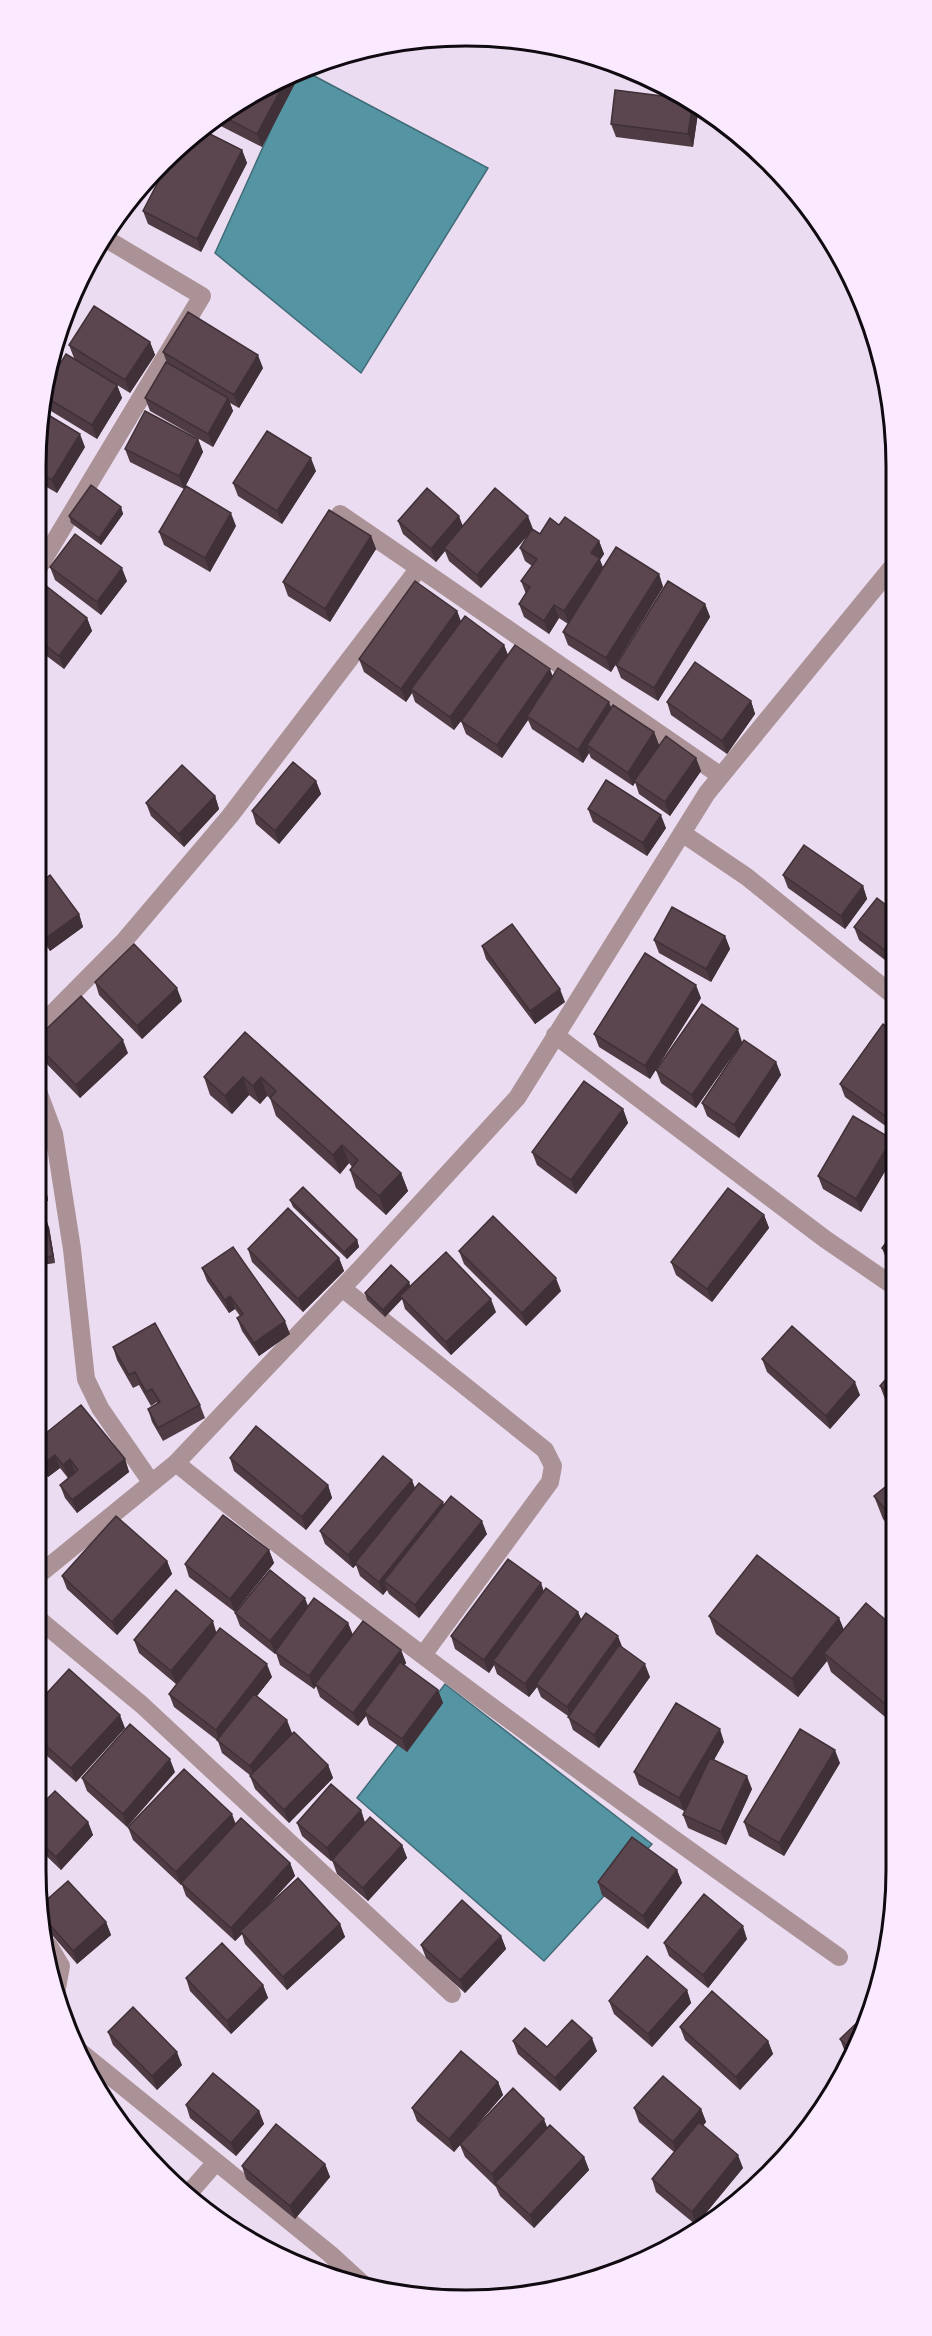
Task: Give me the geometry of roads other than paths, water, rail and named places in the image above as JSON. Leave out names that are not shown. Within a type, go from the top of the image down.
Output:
[{"type":"street","points":[[46,555],[202,296],[111,242]]},
{"type":"street","points":[[340,514],[721,776]]},
{"type":"street","points":[[46,1020],[124,941],[230,816],[419,568]]},
{"type":"street","points":[[46,1569],[176,1463],[342,1288],[517,1098],[707,793],[886,575]]},
{"type":"street","points":[[682,833],[747,877],[886,990]]},
{"type":"street","points":[[555,1035],[825,1239],[886,1281]]},
{"type":"street","points":[[46,1113],[54,1134],[72,1249],[86,1379],[100,1408],[151,1482]]},
{"type":"street","points":[[342,1288],[544,1450],[553,1466],[550,1482],[423,1655]]},
{"type":"street","points":[[176,1463],[292,1558],[575,1769],[839,1957]]},
{"type":"street","points":[[46,1625],[142,1706],[452,1994]]},
{"type":"street","points":[[56,1958],[61,1966],[60,1974]]},
{"type":"street","points":[[94,2063],[351,2273]]},
{"type":"street","points":[[193,2188],[216,2162]]},
{"type":"water","points":[[313,75],[488,168],[361,373],[215,253],[291,85]]},
{"type":"water","points":[[445,1684],[652,1844],[544,1961],[357,1798]]}]
